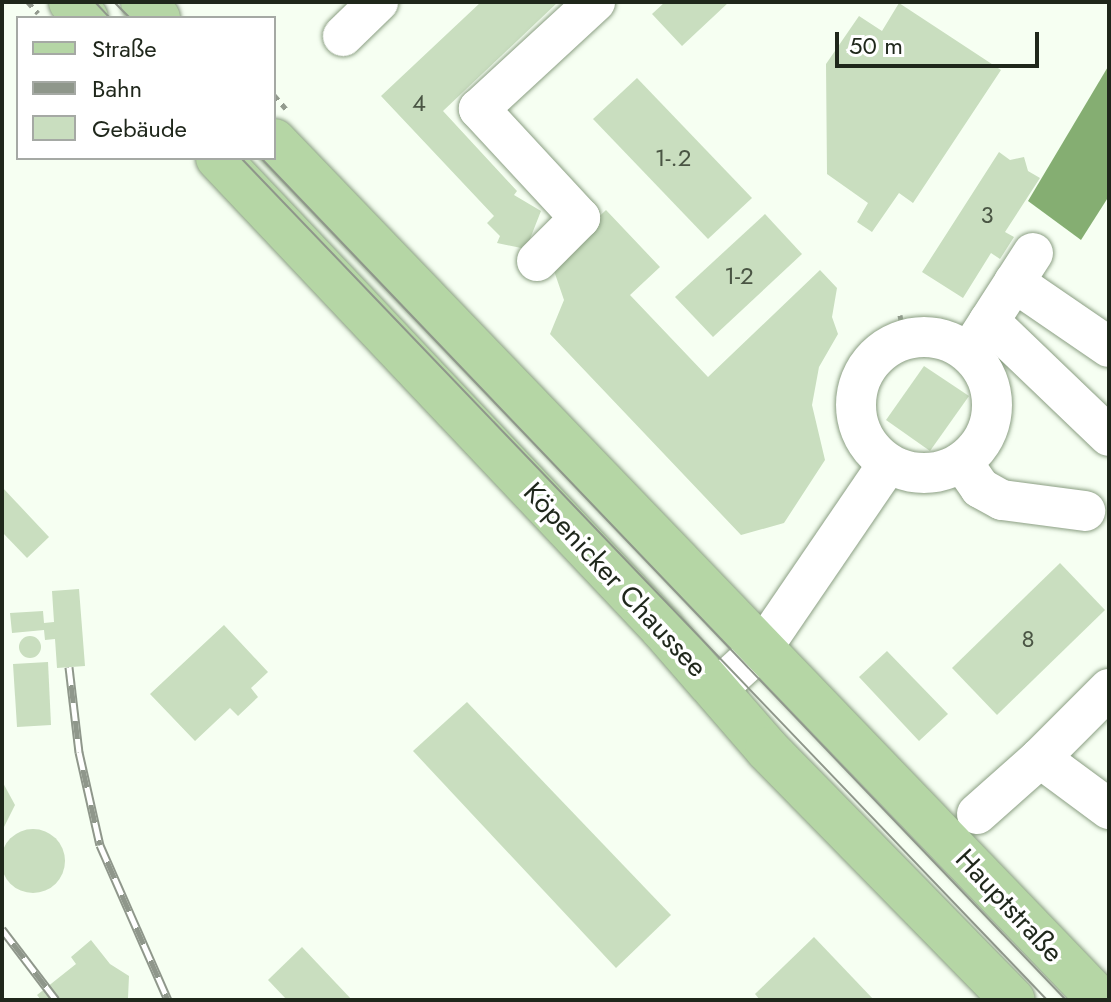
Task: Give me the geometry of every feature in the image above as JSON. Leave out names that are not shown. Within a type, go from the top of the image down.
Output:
[{"type":"main road","name":"Köpenicker Chaussee","points":[[276,143],[699,588],[763,647],[918,810]]},
{"type":"main road","name":"Köpenicker Chaussee","points":[[220,160],[716,690],[767,749],[1013,1000]]},
{"type":"main road","name":"Hauptstraße","points":[[918,810],[1100,1000]]},
{"type":"street","points":[[343,36],[378,2]]},
{"type":"street","points":[[537,261],[580,218],[479,109],[595,2]]},
{"type":"street","points":[[1109,347],[1024,268],[979,337],[982,369],[993,409],[978,448],[962,462],[925,474],[888,464],[871,449],[856,407],[869,365],[903,327],[949,341],[979,337],[1109,436]]},
{"type":"street","points":[[962,462],[980,488],[1002,500],[1085,511]]},
{"type":"street","points":[[716,690],[763,647],[888,464]]},
{"type":"street","points":[[977,814],[1040,758],[1109,689]]},
{"type":"street","points":[[1040,758],[1104,796]]},
{"type":"shaded area","points":[[1109,65],[1109,196],[1081,240],[1028,201]]},
{"type":"building","points":[[481,2],[558,2],[443,111],[517,191],[514,195],[541,211],[526,249],[497,243],[500,236],[487,223],[494,216],[381,96]]},
{"type":"building","points":[[665,2],[729,2],[682,46],[652,14]]},
{"type":"building","points":[[899,3],[1001,70],[913,203],[899,193],[872,232],[857,222],[868,203],[827,174],[826,64],[859,16],[882,31]]},
{"type":"building","points":[[637,78],[752,198],[708,239],[593,119]]},
{"type":"building","points":[[999,152],[1010,160],[1024,157],[1028,171],[1040,178],[1005,232],[1014,237],[1000,259],[991,253],[963,298],[922,272]]},
{"type":"building","points":[[606,210],[660,267],[630,295],[708,377],[820,270],[837,288],[832,317],[838,334],[819,367],[812,405],[825,460],[784,523],[741,535],[550,334],[564,300],[551,262]]},
{"type":"building","points":[[765,214],[802,254],[713,337],[675,297]]},
{"type":"building","points":[[924,366],[969,396],[930,451],[886,420]]},
{"type":"building","points":[[2,487],[49,537],[27,558],[2,532]]},
{"type":"building","points":[[1060,563],[1105,610],[997,715],[952,668]]},
{"type":"building","points":[[79,589],[85,666],[57,668],[55,639],[45,640],[44,630],[12,633],[10,613],[43,611],[44,623],[54,622],[52,591]]},
{"type":"building","points":[[224,625],[268,672],[251,688],[258,697],[238,716],[230,708],[195,741],[150,694]]},
{"type":"building","points":[[30,636],[38,639],[41,647],[38,655],[30,658],[22,655],[19,647],[22,639]]},
{"type":"building","points":[[887,651],[948,714],[919,741],[859,677]]},
{"type":"building","points":[[48,662],[51,725],[17,727],[13,664]]},
{"type":"building","points":[[467,702],[671,915],[616,968],[413,751]]},
{"type":"building","points":[[2,781],[15,805],[2,831]]},
{"type":"building","points":[[33,829],[51,835],[59,843],[65,861],[59,879],[51,887],[33,893],[15,887],[7,879],[1,861],[7,843],[15,835]]},
{"type":"building","points":[[814,937],[874,1000],[760,1000],[755,994]]},
{"type":"building","points":[[91,940],[110,964],[129,976],[128,998],[41,1000],[37,995],[76,964],[71,957]]},
{"type":"building","points":[[302,947],[352,1000],[287,1000],[268,980]]},
{"type":"tram line","points":[[95,2],[108,16]]},
{"type":"tram line","points":[[114,2],[128,16]]},
{"type":"tram line","points":[[243,160],[1047,1000]]},
{"type":"tram line","points":[[263,160],[1066,1000]]},
{"type":"railway","points":[[69,667],[79,752],[100,845],[168,1000]]},
{"type":"railway","points":[[2,929],[56,1000]]}]
